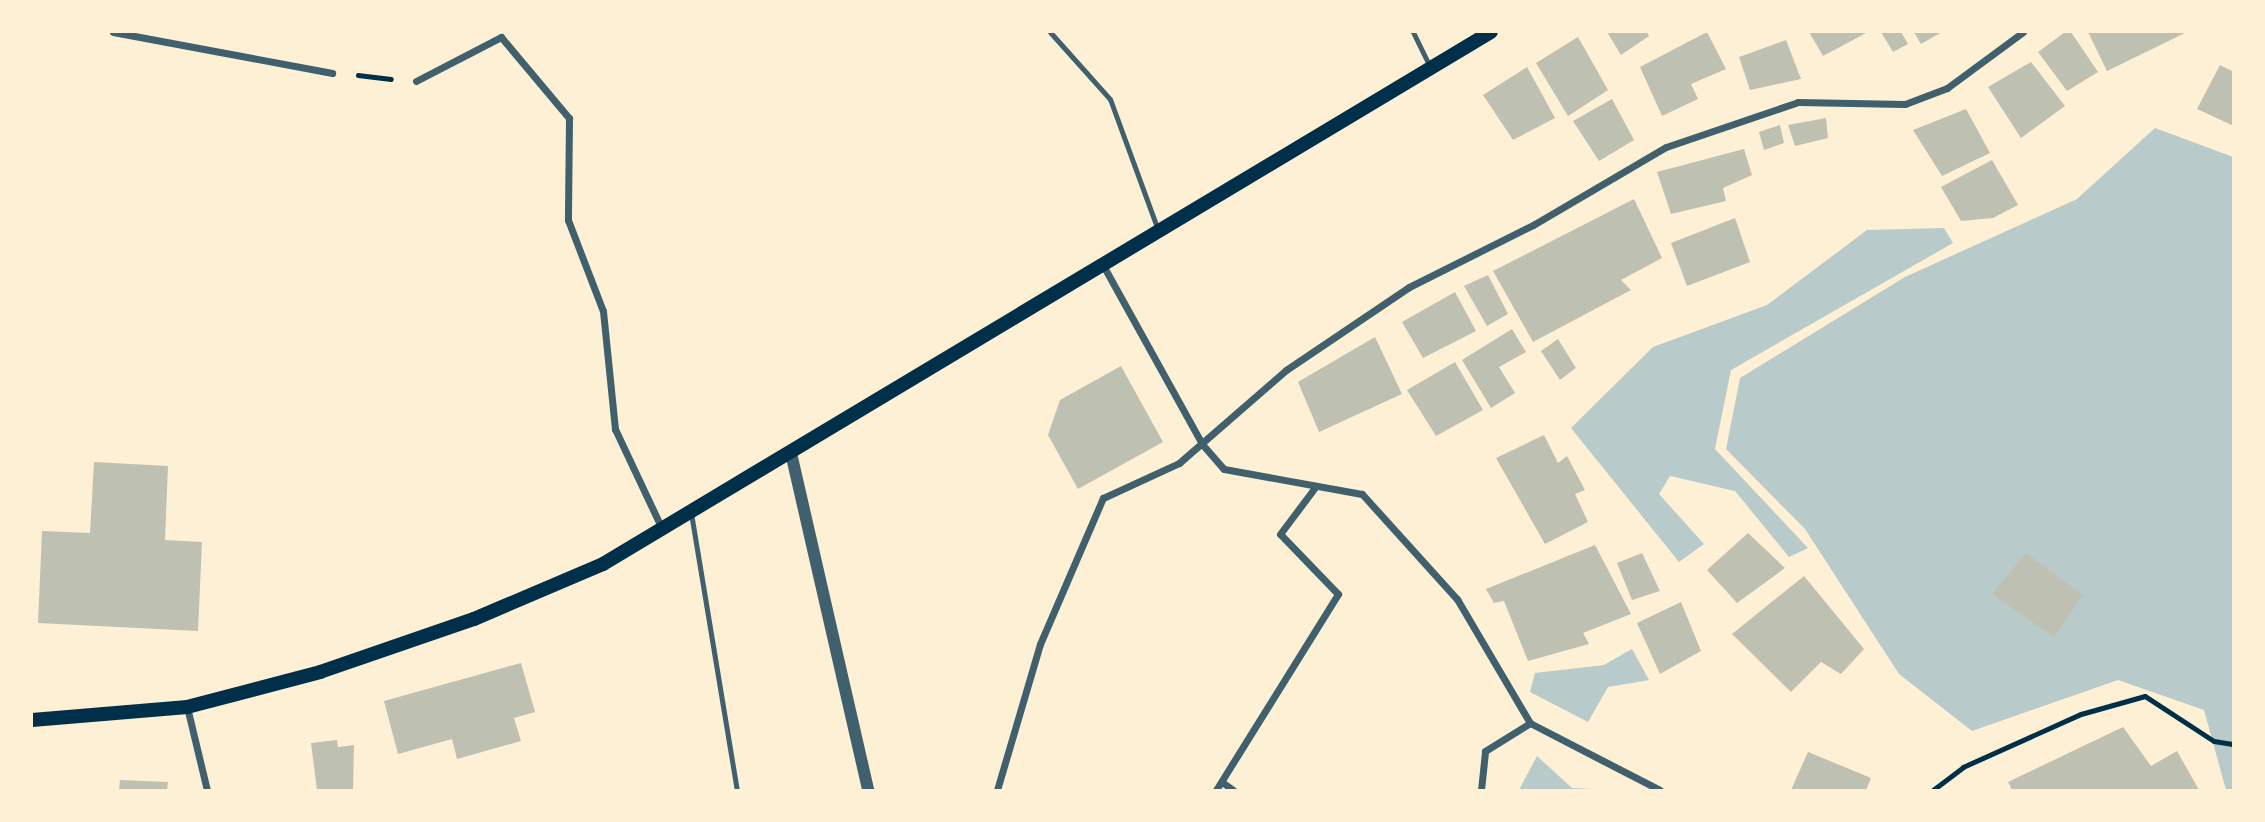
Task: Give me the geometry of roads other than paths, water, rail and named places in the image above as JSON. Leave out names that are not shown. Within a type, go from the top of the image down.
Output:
[{"type":"main road","points":[[32,720],[187,707],[320,672],[474,619],[603,564],[1104,267],[1491,32]]},
{"type":"street","points":[[113,32],[332,73]]},
{"type":"street","points":[[997,790],[1040,644],[1103,498],[1179,463],[1286,370],[1409,287],[1534,225],[1666,147],[1798,102],[1905,104],[1947,88],[2022,32]]},
{"type":"street","points":[[416,81],[499,34],[569,118],[568,220],[603,311],[615,429],[663,530]]},
{"type":"street","points":[[1104,267],[1202,444],[1224,469],[1362,495],[1457,599],[1530,723],[1660,790]]},
{"type":"street","points":[[791,453],[868,790]]},
{"type":"street","points":[[1216,790],[1338,594],[1280,534],[1316,486]]},
{"type":"street","points":[[187,707],[207,790]]},
{"type":"street","points":[[1481,790],[1485,751],[1530,723]]},
{"type":"street","points":[[1222,782],[1233,790]]},
{"type":"lane","points":[[1050,32],[1110,99],[1159,233]]},
{"type":"lane","points":[[1413,32],[1431,68]]},
{"type":"lane","points":[[691,513],[737,790]]}]
